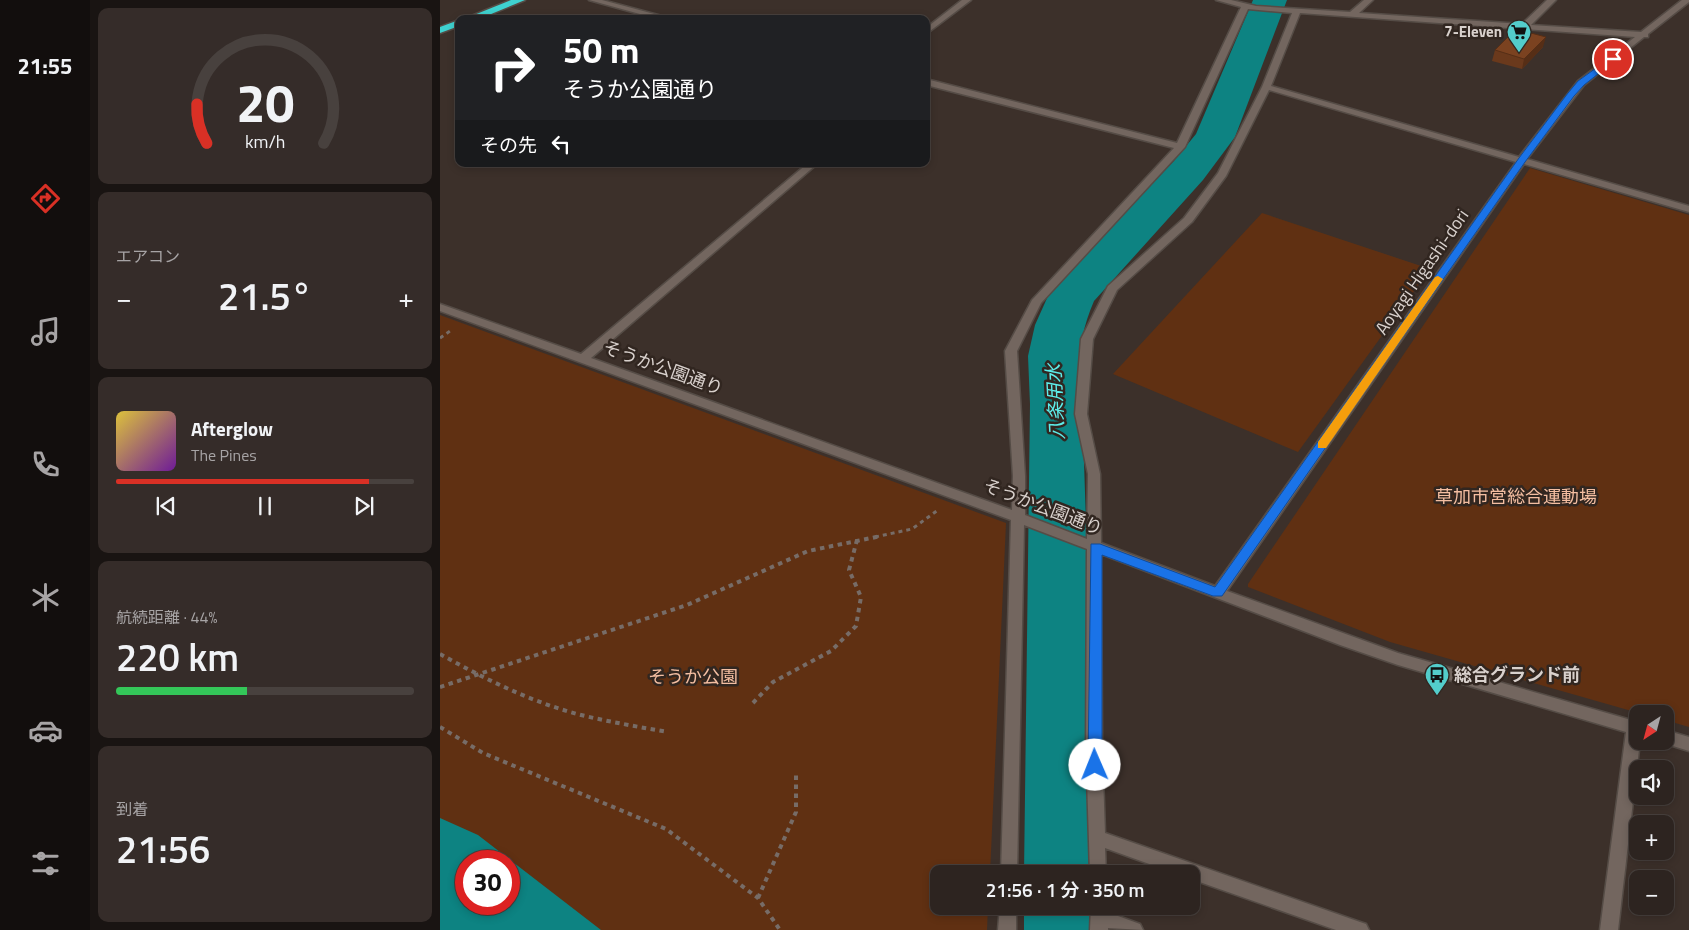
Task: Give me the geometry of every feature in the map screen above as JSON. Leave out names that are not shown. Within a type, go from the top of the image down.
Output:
[{"type":"highway","points":[[478,15],[520,0]]},
{"type":"highway","points":[[440,28],[455,23]]},
{"type":"street","points":[[593,0],[653,15]]},
{"type":"street","points":[[930,29],[967,0]]},
{"type":"street","points":[[1220,0],[1256,8],[1644,35]]},
{"type":"street","points":[[1098,865],[1090,546],[1094,474],[1082,414],[1087,338],[1112,288],[1188,220],[1223,174],[1266,87],[1294,10],[1293,0]]},
{"type":"street","points":[[1352,15],[1369,0]]},
{"type":"street","points":[[1525,26],[1552,0]]},
{"type":"street","name":"Aoyagi Higashi-dori","points":[[1218,593],[1522,160],[1581,83],[1687,0]]},
{"type":"street","points":[[1008,865],[1024,520],[1019,476],[1011,351],[1036,302],[1180,147],[1245,7]]},
{"type":"street","points":[[930,83],[1180,147]]},
{"type":"street","points":[[1266,87],[1689,209]]},
{"type":"street","points":[[582,359],[808,167]]},
{"type":"street","name":"そうか公園通り","points":[[440,307],[958,495],[1090,546],[1398,659],[1629,726]]},
{"type":"street","points":[[1674,740],[1689,744]]},
{"type":"street","points":[[1610,930],[1633,750]]},
{"type":"street","points":[[1097,838],[1360,930]]},
{"type":"street","points":[[1007,930],[1008,915]]},
{"type":"street","points":[[1099,918],[1134,930]]},
{"type":"path","points":[[440,687],[687,604],[808,551],[912,529],[958,495]]},
{"type":"path","points":[[754,703],[773,682],[830,651],[856,626],[860,597],[849,570],[858,540]]},
{"type":"path","points":[[440,654],[477,675],[549,706],[604,720],[668,732]]},
{"type":"path","points":[[440,726],[483,753],[666,829],[758,898],[780,930]]},
{"type":"path","points":[[758,898],[796,812],[796,771]]},
{"type":"green space","name":"草加市営総合運動場","points":[[1530,168],[1689,215],[1689,727],[1674,723],[1674,705],[1629,705],[1629,710],[1390,642],[1248,587],[1248,584]]},
{"type":"green space","points":[[1262,213],[1430,269],[1298,452],[1113,374]]},
{"type":"green space","name":"そうか公園","points":[[440,315],[1006,523],[990,865],[930,865],[930,915],[988,915],[987,930],[440,930]]},
{"type":"water","points":[[440,818],[478,835],[497,850],[455,850],[455,915],[520,915],[520,867],[601,930],[440,930]]},
{"type":"building","points":[[1516,29],[1546,37],[1524,59],[1495,50]]},
{"type":"waterway","name":"八条用水","points":[[1061,865],[1056,404],[1053,356],[1059,325],[1072,296],[1188,171],[1215,137],[1270,0]]},
{"type":"waterway","name":"八条用水","points":[[1061,915],[1062,930]]},
{"type":"slow traffic","points":[[1322,445],[1438,279]]},
{"type":"place","name":"7-Eleven","points":[[1519,53]]},
{"type":"place","name":"総合グランド前","points":[[1437,696]]},
{"type":"route","points":[[1095,765],[1096,548],[1218,593],[1522,160],[1571,94],[1581,83],[1613,59]]}]
